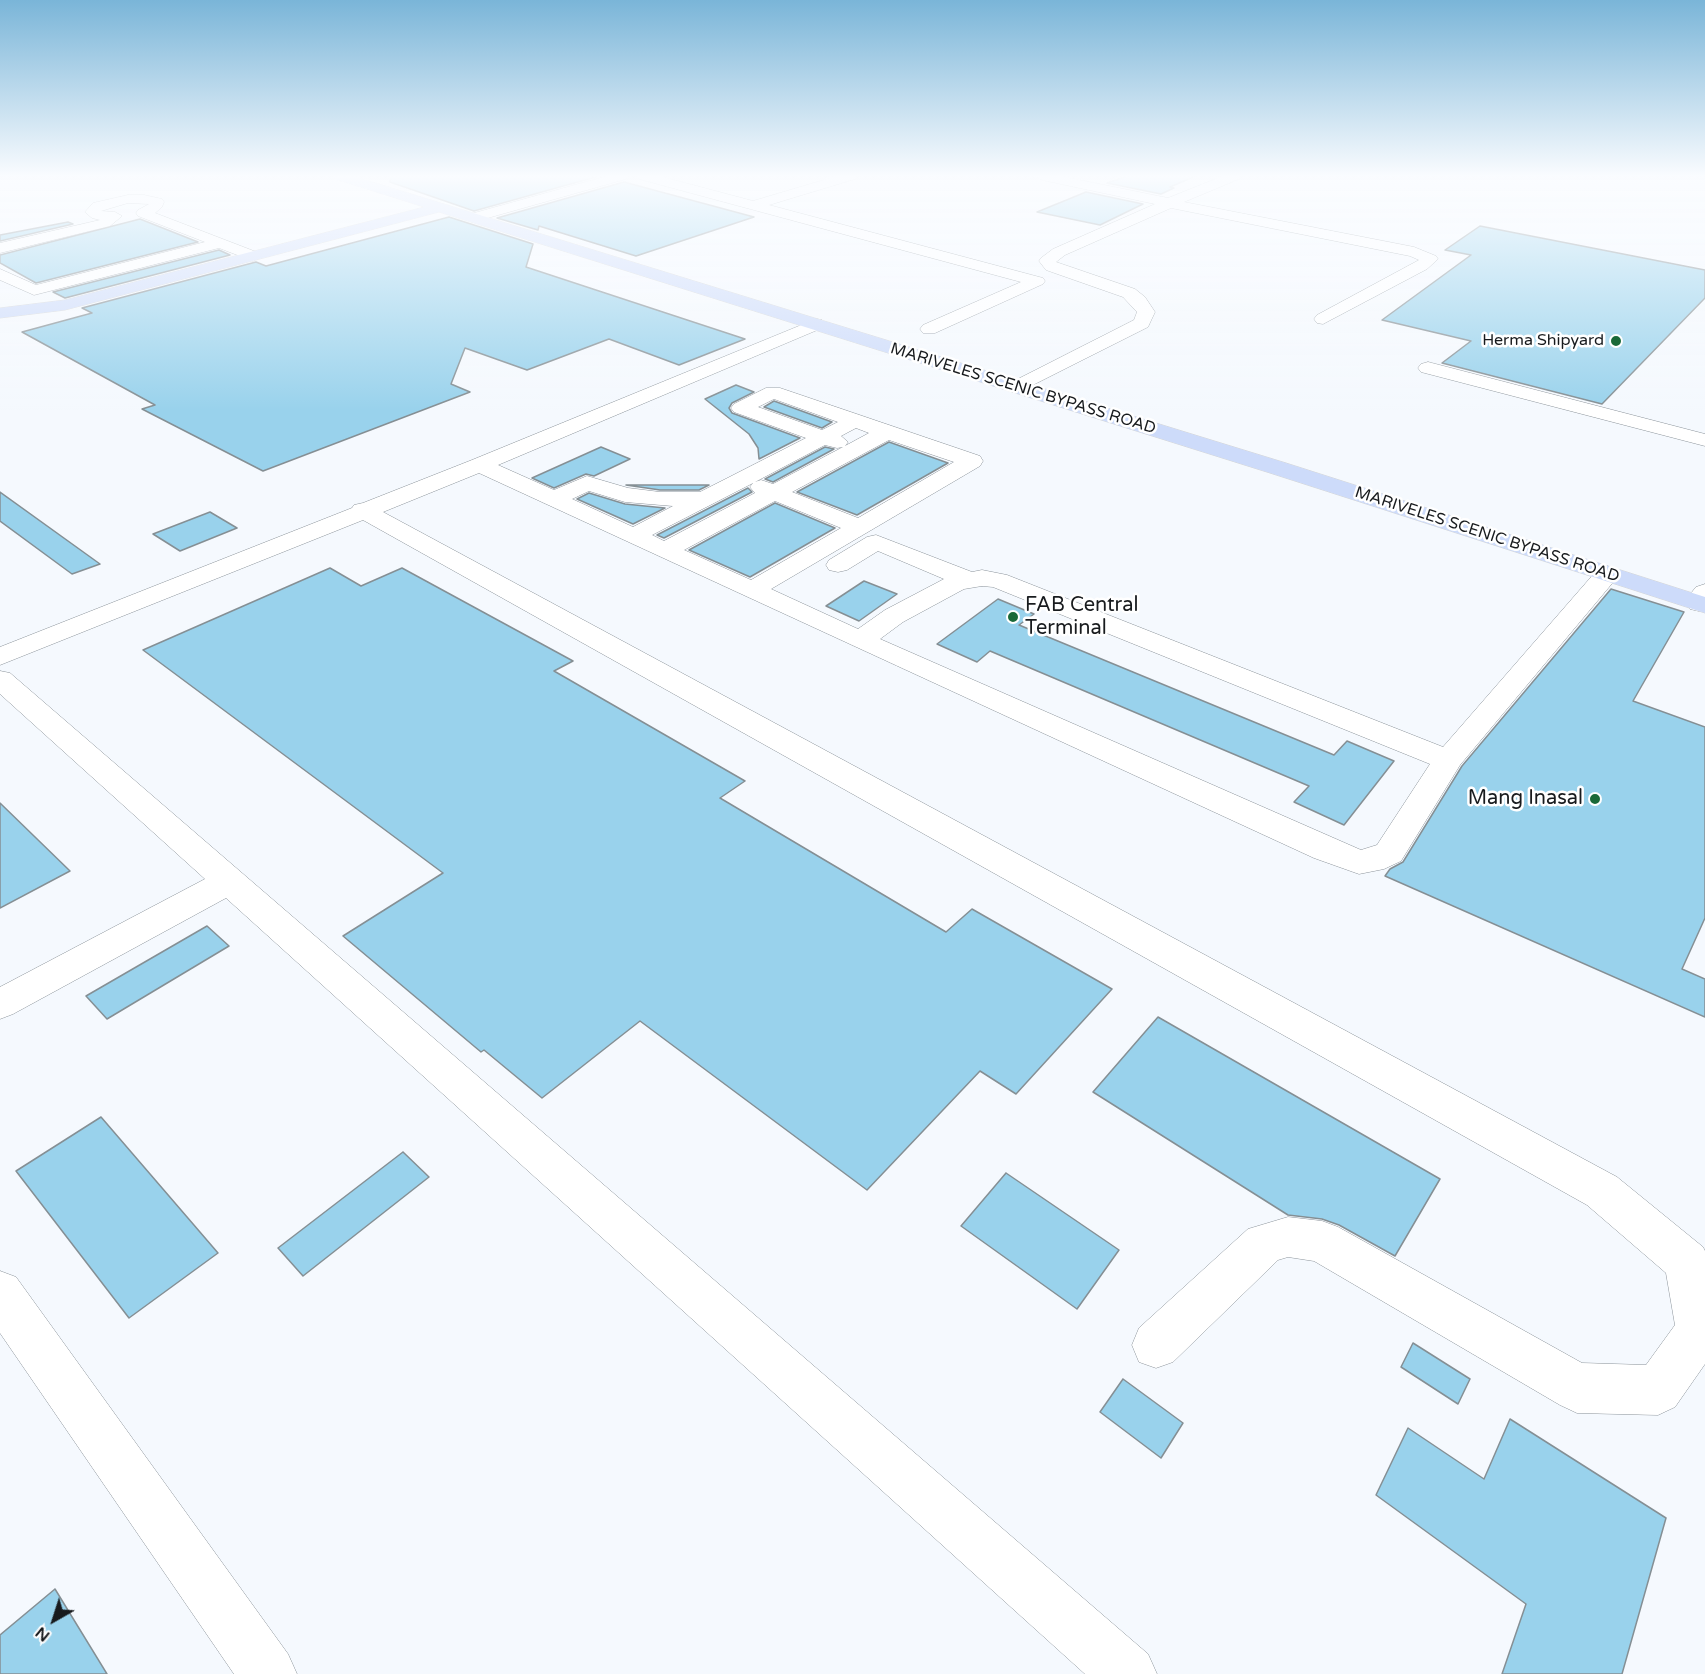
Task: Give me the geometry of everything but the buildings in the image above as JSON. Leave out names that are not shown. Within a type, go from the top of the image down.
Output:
[{"type":"main road","points":[[0,313],[65,305],[260,254]]},
{"type":"main road","name":"MARIVELES SCENIC BYPASS ROAD","points":[[589,254],[1606,573],[1703,600]]},
{"type":"lane","points":[[0,274],[34,290],[177,254]]},
{"type":"lane","points":[[248,254],[253,256]]},
{"type":"lane","points":[[928,329],[1037,281],[937,254]]},
{"type":"lane","points":[[1017,387],[1142,323],[1146,312],[1139,301],[1129,293],[1052,267],[1047,261],[1056,254]]},
{"type":"lane","points":[[1323,319],[1430,259],[1419,254]]},
{"type":"lane","points":[[0,657],[362,510],[480,465],[816,324]]},
{"type":"lane","points":[[1428,368],[1705,440]]},
{"type":"lane","points":[[741,408],[773,392],[972,460],[752,590]]},
{"type":"lane","points":[[741,408],[855,448]]},
{"type":"lane","points":[[741,408],[770,427],[788,443],[793,453]]},
{"type":"lane","points":[[633,536],[704,499],[732,476],[793,453],[855,421]]},
{"type":"lane","points":[[665,550],[887,432]]},
{"type":"lane","points":[[480,465],[860,640],[1326,850],[1359,862],[1372,861],[1389,853],[1448,759],[1606,573]]},
{"type":"lane","points":[[732,476],[859,527]]},
{"type":"lane","points":[[554,499],[587,483],[625,495],[660,500],[704,499]]},
{"type":"lane","points":[[587,483],[700,532]]},
{"type":"lane","points":[[362,510],[1602,1191],[1687,1262],[1700,1330],[1658,1390],[1577,1388],[1322,1242],[1288,1237],[1264,1244],[1156,1345]]},
{"type":"lane","points":[[778,602],[876,542],[969,580]]},
{"type":"lane","points":[[860,640],[894,616],[957,582],[990,579],[1018,586],[1448,759]]},
{"type":"lane","points":[[0,679],[1128,1674]]},
{"type":"lane","points":[[0,1004],[229,881]]},
{"type":"lane","points":[[0,1293],[268,1674]]},
{"type":"place","name":"Herma Shipyard","points":[[1616,341]]},
{"type":"place","name":"FAB Central Terminal","points":[[1013,617]]},
{"type":"place","name":"Mang Inasal","points":[[1595,799]]}]
